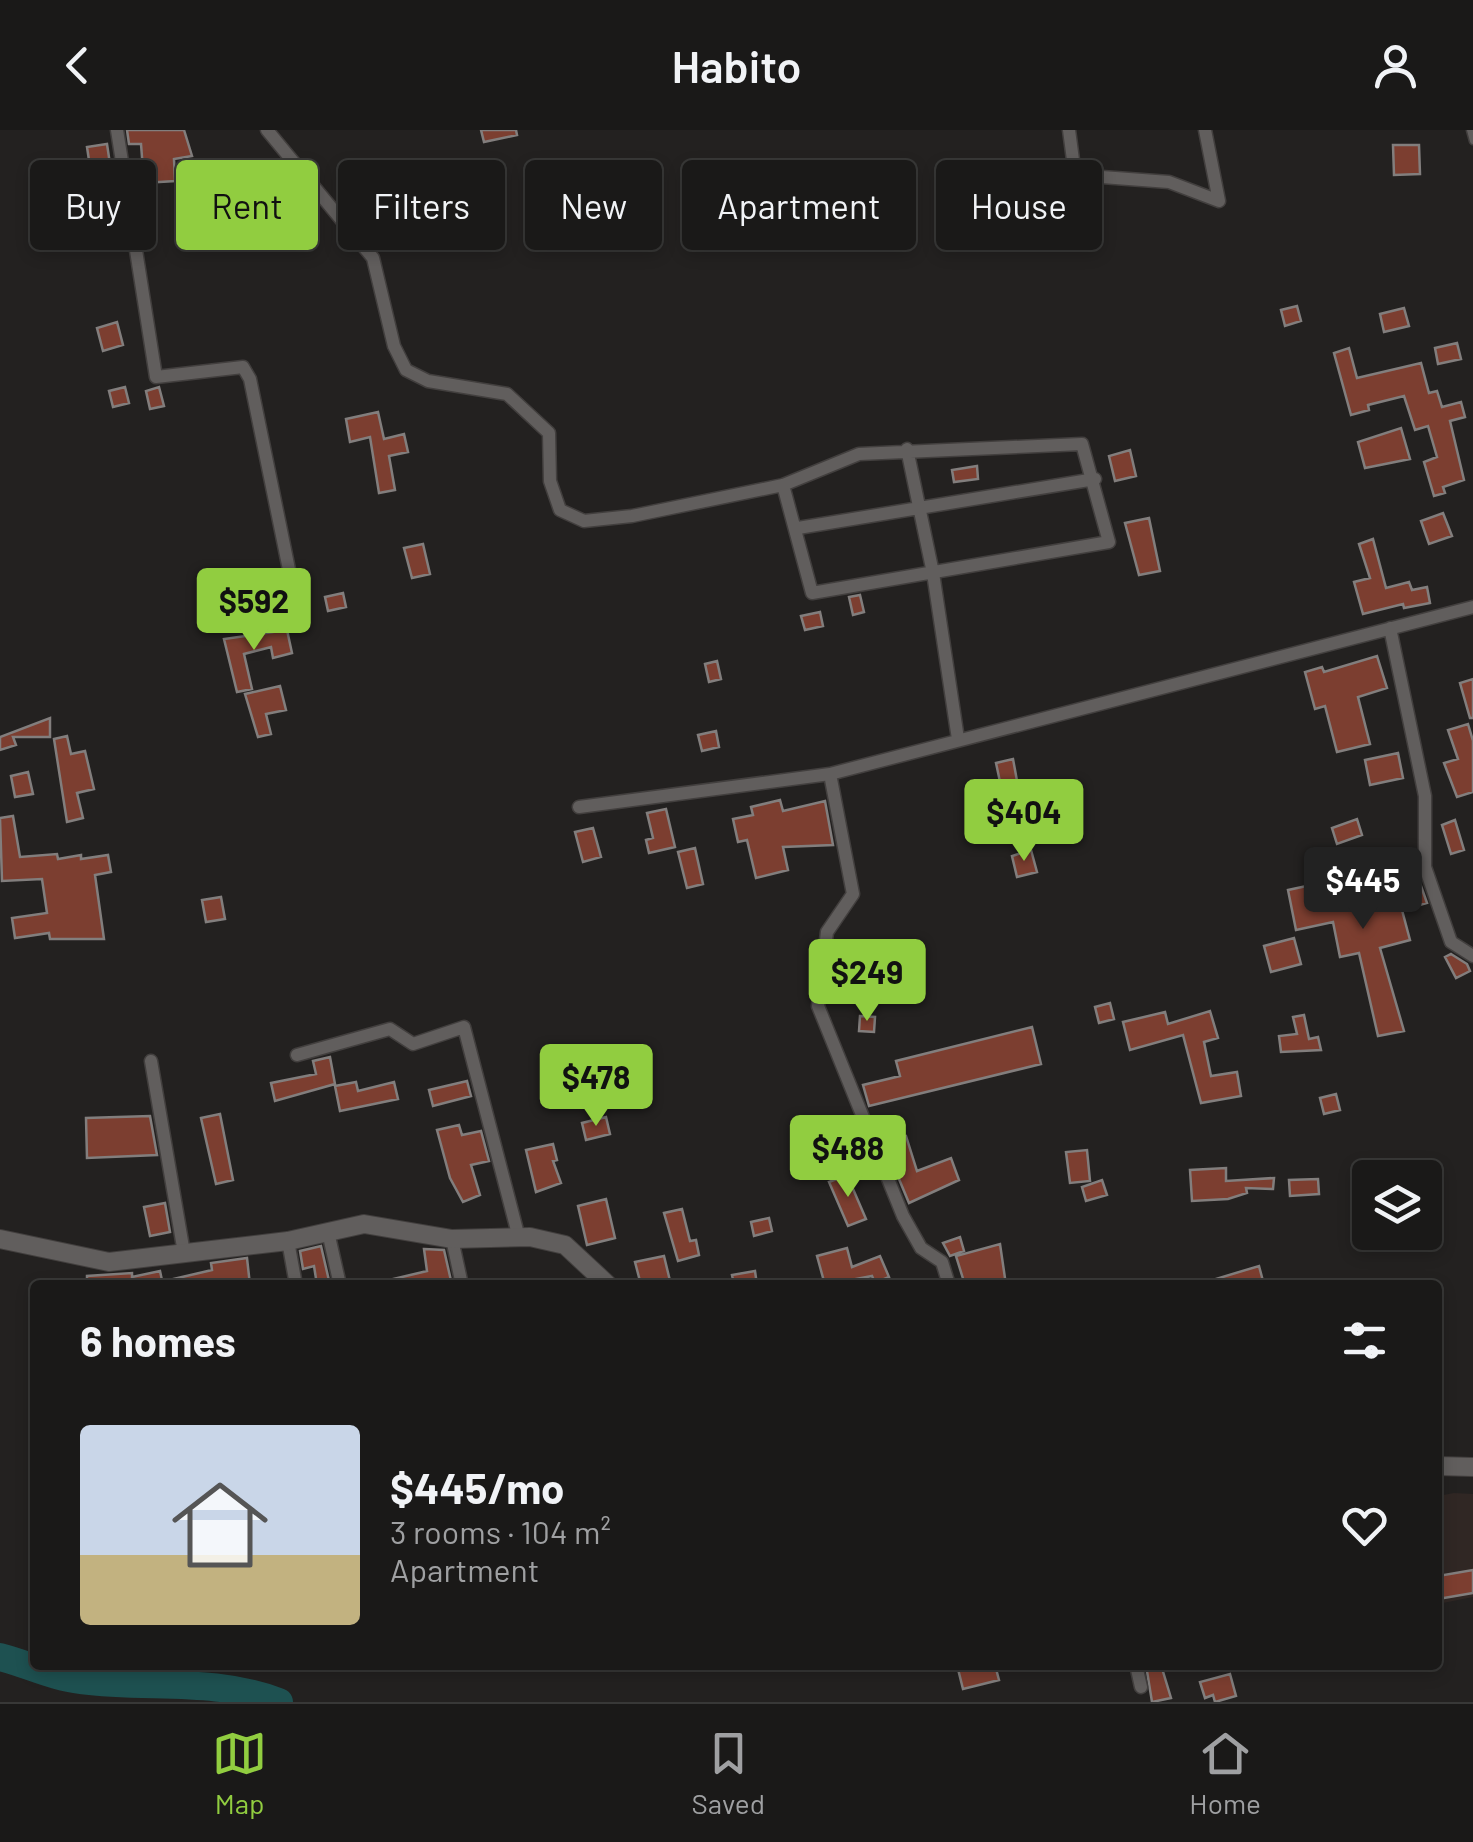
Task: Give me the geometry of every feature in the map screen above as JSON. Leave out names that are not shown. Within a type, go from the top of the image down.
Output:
[{"type":"street","points":[[117,130],[156,377],[243,367],[250,379],[294,594]]},
{"type":"street","points":[[267,130],[373,258],[394,346],[406,370],[428,381],[507,394],[549,433],[550,480],[560,510],[584,521],[632,516],[784,485],[859,454],[1082,444],[1095,479],[1109,542],[812,593],[784,485]]},
{"type":"street","points":[[1069,130],[1075,176],[1169,182],[1219,201],[1206,130]]},
{"type":"street","points":[[907,449],[933,574],[958,738]]},
{"type":"street","points":[[798,528],[1095,479]]},
{"type":"street","points":[[579,807],[830,774],[1473,607]]},
{"type":"street","points":[[1390,628],[1426,796],[1425,867],[1452,942],[1473,956]]},
{"type":"street","points":[[830,774],[854,894],[827,932],[818,1006],[903,1216],[921,1248],[942,1262],[947,1280]]},
{"type":"street","points":[[297,1055],[390,1029],[413,1044],[464,1026],[519,1238]]},
{"type":"street","points":[[151,1061],[184,1253]]},
{"type":"street","points":[[0,1239],[109,1262],[288,1241],[364,1224],[452,1239],[519,1238],[565,1245],[603,1280]]},
{"type":"street","points":[[328,1232],[339,1280]]},
{"type":"street","points":[[452,1239],[461,1280]]},
{"type":"street","points":[[288,1241],[295,1280]]},
{"type":"street","points":[[1442,1466],[1473,1467]]},
{"type":"street","points":[[1137,1670],[1142,1687]]},
{"type":"lane","points":[[1470,130],[1473,140]]},
{"type":"shaded area","points":[[1473,1494],[1473,1597],[1442,1603],[1442,1495]]},
{"type":"building","points":[[127,130],[184,130],[192,156],[174,159],[175,181],[156,182],[156,160],[142,160],[141,144],[129,144]]},
{"type":"building","points":[[481,130],[516,130],[517,135],[484,142]]},
{"type":"building","points":[[107,144],[109,160],[89,160],[87,147]]},
{"type":"building","points":[[1393,145],[1419,145],[1420,174],[1394,175]]},
{"type":"building","points":[[1297,306],[1301,321],[1285,326],[1281,310]]},
{"type":"building","points":[[1404,308],[1409,326],[1384,332],[1380,314]]},
{"type":"building","points":[[117,322],[123,345],[103,351],[97,328]]},
{"type":"building","points":[[1457,343],[1461,359],[1438,364],[1435,348]]},
{"type":"building","points":[[1349,348],[1357,378],[1421,363],[1429,393],[1437,391],[1442,407],[1461,402],[1465,417],[1450,421],[1464,480],[1443,487],[1445,493],[1434,496],[1424,462],[1437,457],[1428,426],[1415,430],[1404,396],[1368,405],[1369,410],[1351,415],[1334,353]]},
{"type":"building","points":[[125,387],[129,403],[113,407],[109,391]]},
{"type":"building","points":[[159,387],[164,406],[150,409],[146,391]]},
{"type":"building","points":[[378,412],[384,439],[404,434],[408,452],[389,456],[395,490],[379,493],[370,437],[350,442],[346,419]]},
{"type":"building","points":[[1401,428],[1410,459],[1365,468],[1358,442]]},
{"type":"building","points":[[1130,450],[1136,476],[1115,481],[1109,456]]},
{"type":"building","points":[[977,466],[978,479],[954,482],[952,470]]},
{"type":"building","points":[[1443,513],[1452,536],[1429,544],[1421,521]]},
{"type":"building","points":[[1149,518],[1160,571],[1139,575],[1125,523]]},
{"type":"building","points":[[1373,539],[1386,588],[1409,582],[1412,590],[1427,587],[1430,603],[1404,608],[1403,604],[1363,614],[1354,582],[1370,578],[1359,544]]},
{"type":"building","points":[[423,544],[430,574],[412,578],[404,548]]},
{"type":"building","points":[[279,571],[284,594],[266,598],[261,575]]},
{"type":"building","points":[[343,593],[346,607],[328,611],[325,597]]},
{"type":"building","points":[[860,595],[864,612],[853,615],[849,597]]},
{"type":"building","points":[[820,612],[823,626],[805,630],[801,616]]},
{"type":"building","points":[[287,630],[292,653],[273,658],[271,647],[244,654],[252,689],[237,692],[224,639]]},
{"type":"building","points":[[1377,656],[1387,688],[1358,697],[1370,744],[1337,752],[1325,706],[1315,709],[1305,672],[1322,667],[1324,672]]},
{"type":"building","points":[[717,661],[721,679],[709,682],[705,664]]},
{"type":"building","points":[[1473,679],[1473,718],[1470,718],[1460,683]]},
{"type":"building","points":[[280,686],[286,710],[266,714],[271,734],[258,737],[245,694]]},
{"type":"building","points":[[50,718],[50,737],[13,737],[16,745],[0,750],[0,737]]},
{"type":"building","points":[[1468,724],[1473,741],[1473,792],[1457,797],[1444,763],[1458,759],[1448,730]]},
{"type":"building","points":[[716,731],[719,747],[702,751],[698,735]]},
{"type":"building","points":[[67,736],[71,754],[85,751],[94,789],[77,793],[83,818],[67,822],[54,739]]},
{"type":"building","points":[[1398,753],[1403,778],[1370,785],[1365,760]]},
{"type":"building","points":[[1013,759],[1022,808],[1017,809],[1024,830],[1006,836],[1000,818],[1007,815],[996,763]]},
{"type":"building","points":[[28,772],[33,794],[15,797],[11,776]]},
{"type":"building","points":[[780,800],[783,811],[825,801],[833,845],[783,847],[788,870],[756,878],[747,840],[738,842],[733,819],[753,815],[751,807]]},
{"type":"building","points":[[666,809],[675,847],[649,853],[646,840],[653,838],[647,813]]},
{"type":"building","points":[[13,816],[20,857],[57,854],[58,859],[81,855],[81,859],[108,855],[111,872],[95,875],[104,939],[50,939],[49,933],[15,938],[12,918],[47,913],[42,879],[2,881],[0,818]]},
{"type":"building","points":[[1357,819],[1362,835],[1337,844],[1332,828]]},
{"type":"building","points":[[1455,820],[1464,850],[1451,854],[1442,825]]},
{"type":"building","points":[[593,828],[601,857],[583,862],[575,832]]},
{"type":"building","points":[[695,848],[703,884],[687,888],[678,852]]},
{"type":"building","points":[[1031,850],[1037,872],[1017,877],[1012,856]]},
{"type":"building","points":[[1416,872],[1427,903],[1402,910],[1410,940],[1380,948],[1404,1031],[1378,1036],[1359,953],[1340,957],[1333,922],[1296,930],[1288,890],[1358,875],[1365,906],[1398,898],[1393,877]]},
{"type":"building","points":[[221,897],[225,919],[206,922],[202,900]]},
{"type":"building","points":[[1294,938],[1301,964],[1271,972],[1264,946]]},
{"type":"building","points":[[1451,954],[1467,964],[1470,971],[1456,978],[1445,957]]},
{"type":"building","points":[[1110,1003],[1114,1019],[1099,1023],[1095,1007]]},
{"type":"building","points":[[1210,1011],[1218,1038],[1204,1042],[1211,1076],[1237,1072],[1241,1096],[1201,1103],[1183,1035],[1130,1050],[1123,1022],[1165,1012],[1168,1024]]},
{"type":"building","points":[[1304,1015],[1309,1039],[1318,1037],[1321,1050],[1281,1052],[1279,1036],[1297,1034],[1293,1017]]},
{"type":"building","points":[[860,1016],[875,1017],[874,1032],[859,1031]]},
{"type":"building","points":[[1032,1027],[1041,1064],[869,1106],[863,1085],[900,1076],[896,1061]]},
{"type":"building","points":[[330,1057],[335,1084],[275,1101],[271,1083],[316,1074],[313,1061]]},
{"type":"building","points":[[467,1081],[471,1096],[433,1106],[429,1090]]},
{"type":"building","points":[[356,1082],[358,1091],[394,1082],[398,1099],[340,1111],[335,1086]]},
{"type":"building","points":[[1336,1094],[1340,1110],[1324,1114],[1320,1098]]},
{"type":"building","points":[[220,1114],[233,1180],[216,1184],[201,1118]]},
{"type":"building","points":[[150,1116],[157,1155],[87,1158],[86,1118]]},
{"type":"building","points":[[606,1117],[610,1134],[586,1140],[582,1123]]},
{"type":"building","points":[[459,1125],[462,1135],[481,1131],[489,1161],[471,1165],[480,1195],[463,1202],[450,1178],[437,1130]]},
{"type":"building","points":[[906,1136],[917,1171],[951,1158],[959,1180],[909,1203],[884,1143]]},
{"type":"building","points":[[553,1144],[557,1160],[553,1161],[561,1183],[536,1192],[526,1150]]},
{"type":"building","points":[[1087,1150],[1090,1181],[1070,1183],[1066,1152]]},
{"type":"building","points":[[1226,1168],[1226,1181],[1274,1178],[1273,1189],[1246,1188],[1247,1193],[1228,1199],[1192,1201],[1190,1170]]},
{"type":"building","points":[[847,1175],[866,1219],[848,1226],[829,1182]]},
{"type":"building","points":[[1318,1179],[1319,1194],[1290,1196],[1289,1180]]},
{"type":"building","points":[[1102,1180],[1107,1195],[1086,1201],[1082,1187]]},
{"type":"building","points":[[606,1199],[615,1238],[587,1245],[578,1206]]},
{"type":"building","points":[[165,1203],[170,1232],[150,1236],[144,1207]]},
{"type":"building","points":[[682,1209],[690,1241],[696,1240],[699,1255],[678,1261],[664,1213]]},
{"type":"building","points":[[769,1218],[772,1231],[754,1236],[751,1222]]},
{"type":"building","points":[[960,1237],[964,1251],[950,1256],[943,1243]]},
{"type":"building","points":[[1000,1244],[1005,1280],[963,1280],[956,1256]]},
{"type":"building","points":[[321,1246],[329,1280],[316,1280],[314,1266],[303,1269],[300,1251]]},
{"type":"building","points":[[847,1248],[852,1267],[880,1256],[889,1277],[824,1280],[817,1256]]},
{"type":"building","points":[[424,1249],[444,1250],[451,1280],[389,1280],[427,1271]]},
{"type":"building","points":[[664,1256],[670,1280],[640,1280],[635,1262]]},
{"type":"building","points":[[247,1258],[249,1280],[169,1280],[212,1270],[211,1263]]},
{"type":"building","points":[[1259,1266],[1263,1280],[1212,1280]]},
{"type":"building","points":[[160,1271],[162,1280],[87,1280],[87,1276],[132,1273],[132,1277]]},
{"type":"building","points":[[755,1271],[756,1280],[733,1280],[732,1275]]},
{"type":"building","points":[[1473,1570],[1473,1593],[1442,1598],[1442,1575]]},
{"type":"building","points":[[958,1670],[996,1670],[999,1680],[963,1689]]},
{"type":"building","points":[[1147,1670],[1163,1670],[1171,1698],[1152,1702]]},
{"type":"building","points":[[1230,1674],[1236,1696],[1215,1702],[1213,1695],[1205,1698],[1200,1682]]},
{"type":"waterway","points":[[0,1657],[30,1667]]},
{"type":"waterway","points":[[41,1670],[107,1683],[230,1689],[279,1702]]}]
